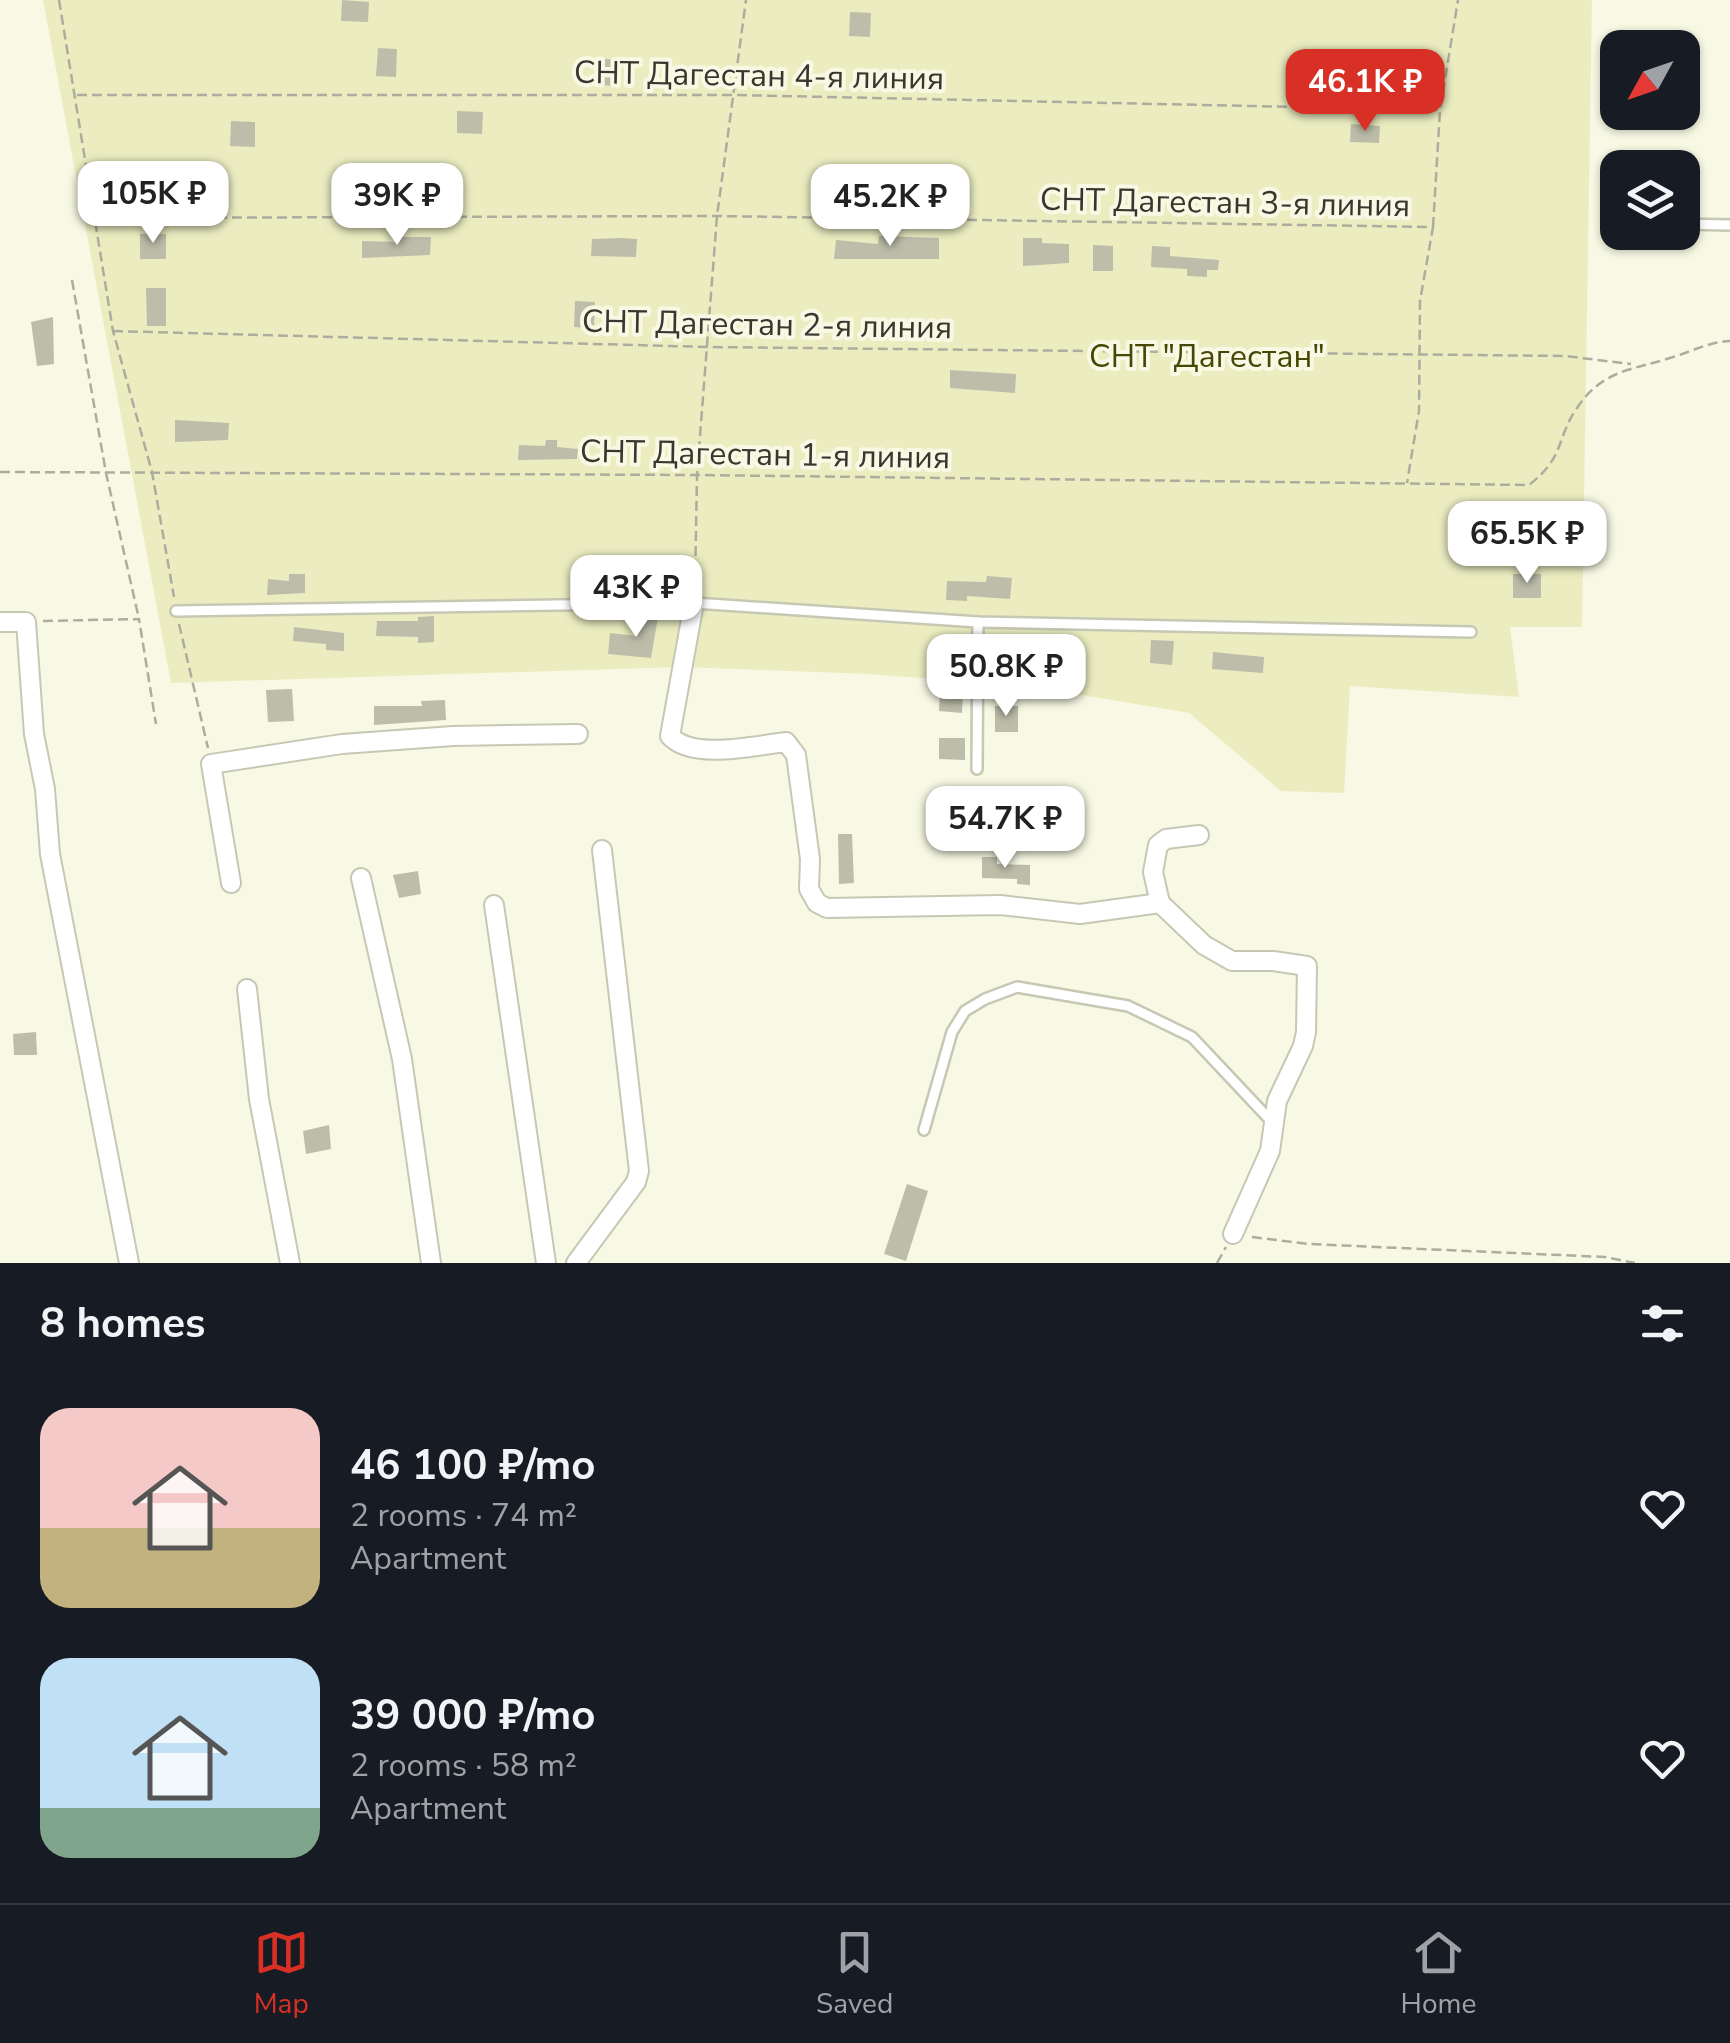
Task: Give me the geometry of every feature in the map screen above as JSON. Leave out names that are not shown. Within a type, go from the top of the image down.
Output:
[{"type":"street","points":[[694,603],[670,736],[686,745],[740,751],[786,742],[792,747],[810,859],[808,889],[817,903],[827,908],[1000,905],[1080,914],[1160,903]]},
{"type":"street","points":[[0,622],[26,622],[34,734],[45,789],[50,854],[128,1263]]},
{"type":"street","points":[[231,883],[211,764],[342,744],[453,736],[578,734]]},
{"type":"street","points":[[1199,835],[1158,845],[1153,872],[1160,903],[1218,956],[1307,966],[1303,1046],[1277,1102],[1270,1151],[1233,1234]]},
{"type":"street","points":[[576,1263],[640,1172],[602,850]]},
{"type":"street","points":[[361,878],[402,1059],[431,1263]]},
{"type":"street","points":[[494,905],[546,1263]]},
{"type":"street","points":[[248,989],[258,1099],[290,1263]]},
{"type":"lane","points":[[1700,224],[1730,225]]},
{"type":"lane","points":[[176,611],[694,603],[978,622],[1470,632]]},
{"type":"lane","points":[[977,769],[978,622]]},
{"type":"lane","points":[[924,1130],[952,1032],[965,1011],[1017,987],[1128,1006],[1192,1037],[1272,1122]]},
{"type":"path","points":[[59,0],[114,331],[152,472],[176,611],[211,764]]},
{"type":"path","points":[[694,603],[697,475],[717,216],[746,0]]},
{"type":"path","points":[[1433,227],[1440,110],[1458,0]]},
{"type":"path","name":"СНТ Дагестан 4-я линия","points":[[77,95],[734,94],[1440,110]]},
{"type":"path","name":"СНТ Дагестан 3-я линия","points":[[97,218],[717,216],[1433,227],[1420,300],[1419,411],[1406,484]]},
{"type":"path","points":[[72,280],[156,724]]},
{"type":"path","name":"СНТ Дагестан 2-я линия","points":[[114,331],[708,347],[1564,356],[1635,365]]},
{"type":"path","points":[[1635,365],[1730,341]]},
{"type":"path","name":"СНТ Дагестан 1-я линия","points":[[0,472],[1530,485],[1556,458],[1567,429],[1586,398],[1612,376],[1635,365]]},
{"type":"path","points":[[26,622],[139,619]]},
{"type":"path","points":[[1218,1263],[1233,1234],[1309,1244],[1605,1257],[1635,1263]]},
{"type":"green space","name":"СНТ \"Дагестан\"","points":[[43,0],[1592,0],[1582,627],[1510,627],[1519,697],[1350,686],[1344,793],[1281,791],[1189,713],[1027,686],[868,674],[681,667],[171,683]]},
{"type":"building","points":[[342,0],[369,2],[368,22],[341,21]]},
{"type":"building","points":[[850,12],[871,13],[870,37],[849,36]]},
{"type":"building","points":[[378,48],[397,49],[396,77],[376,76]]},
{"type":"building","points":[[596,58],[616,60],[613,86],[593,84]]},
{"type":"building","points":[[457,111],[483,112],[482,134],[457,133]]},
{"type":"building","points":[[231,121],[255,122],[255,147],[230,146]]},
{"type":"building","points":[[1351,124],[1380,126],[1379,143],[1350,142]]},
{"type":"building","points":[[140,234],[166,234],[166,259],[140,259]]},
{"type":"building","points":[[879,236],[939,238],[939,259],[834,259],[836,240],[878,244]]},
{"type":"building","points":[[400,237],[431,237],[430,255],[362,258],[362,241],[400,242]]},
{"type":"building","points":[[1023,238],[1069,244],[1069,263],[1023,266]]},
{"type":"building","points":[[592,239],[637,239],[636,257],[591,256]]},
{"type":"building","points":[[1093,245],[1113,246],[1113,271],[1093,271]]},
{"type":"building","points":[[1152,246],[1170,247],[1170,256],[1219,260],[1218,270],[1207,270],[1207,277],[1187,276],[1187,269],[1151,267]]},
{"type":"building","points":[[146,288],[166,288],[166,326],[147,326]]},
{"type":"building","points":[[575,301],[595,302],[594,328],[574,327]]},
{"type":"building","points":[[53,317],[54,364],[37,366],[31,322]]},
{"type":"building","points":[[950,370],[1016,374],[1015,393],[950,388]]},
{"type":"building","points":[[175,420],[229,423],[228,440],[175,442]]},
{"type":"building","points":[[546,440],[557,440],[557,447],[578,449],[577,459],[518,460],[519,445],[545,446]]},
{"type":"building","points":[[289,574],[305,574],[305,593],[267,595],[268,579],[289,581]]},
{"type":"building","points":[[1513,574],[1541,574],[1541,598],[1513,598]]},
{"type":"building","points":[[987,576],[1012,578],[1010,599],[967,596],[967,601],[946,600],[947,581],[986,582]]},
{"type":"building","points":[[639,615],[658,617],[651,658],[608,654],[610,633],[637,636]]},
{"type":"building","points":[[434,616],[434,642],[418,643],[418,637],[376,636],[377,621],[418,621],[418,617]]},
{"type":"building","points":[[294,627],[344,633],[344,651],[326,650],[326,644],[293,641]]},
{"type":"building","points":[[1039,638],[1077,641],[1076,657],[1037,657]]},
{"type":"building","points":[[1151,640],[1174,641],[1172,665],[1150,663]]},
{"type":"building","points":[[1213,652],[1264,657],[1263,673],[1212,669]]},
{"type":"building","points":[[292,689],[294,721],[268,722],[266,690]]},
{"type":"building","points":[[940,689],[963,690],[962,713],[939,711]]},
{"type":"building","points":[[445,700],[446,720],[374,725],[374,706],[422,706],[421,701]]},
{"type":"building","points":[[995,706],[1018,706],[1018,732],[995,732]]},
{"type":"building","points":[[939,738],[965,738],[965,760],[939,759]]},
{"type":"building","points":[[838,834],[852,834],[854,883],[839,884]]},
{"type":"building","points":[[982,857],[997,857],[997,864],[1030,865],[1030,885],[1017,884],[1017,879],[982,878]]},
{"type":"building","points":[[418,871],[421,894],[399,898],[393,875]]},
{"type":"building","points":[[36,1032],[37,1055],[14,1055],[13,1034]]},
{"type":"building","points":[[329,1125],[331,1149],[306,1154],[303,1131]]},
{"type":"building","points":[[907,1184],[928,1191],[906,1261],[884,1254]]}]
